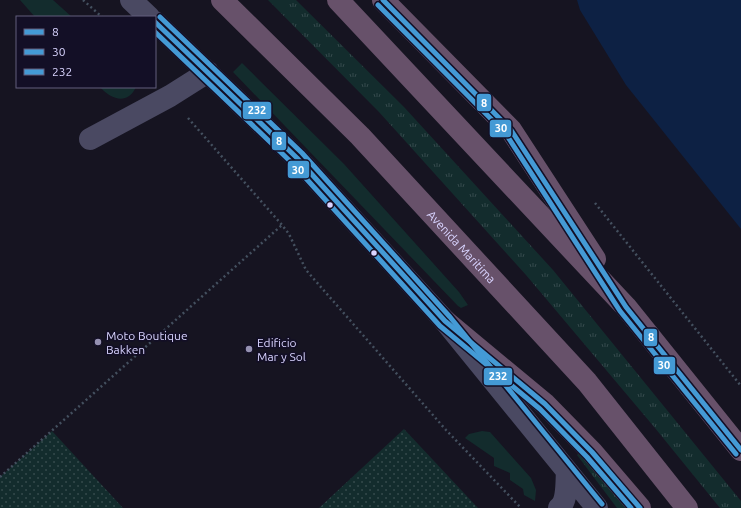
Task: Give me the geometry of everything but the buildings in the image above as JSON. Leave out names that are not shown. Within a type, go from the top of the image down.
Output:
[{"type":"highway","name":"Avenida Maritima","points":[[222,0],[360,136],[587,382],[687,508]]},
{"type":"highway","points":[[338,0],[626,307],[741,450]]},
{"type":"highway","points":[[383,0],[511,130],[626,307]]},
{"type":"highway","points":[[445,321],[545,404],[592,452],[640,508]]},
{"type":"street","points":[[131,0],[148,16]]},
{"type":"street","points":[[156,23],[297,158],[445,321],[597,508]]},
{"type":"street","points":[[90,138],[170,96],[208,72]]},
{"type":"street","points":[[559,508],[563,505],[565,496],[567,471]]},
{"type":"path","points":[[83,0],[101,16]]},
{"type":"path","points":[[170,96],[282,225],[289,234],[306,270],[446,430],[522,508]]},
{"type":"path","points":[[0,477],[282,225]]},
{"type":"green space","points":[[20,0],[53,0],[71,16],[34,16]]},
{"type":"green space","points":[[268,0],[296,0],[404,107],[553,270],[741,501],[741,508],[720,508],[655,428],[526,275],[379,112]]},
{"type":"green space","points":[[242,63],[344,164],[459,292],[468,305],[461,308],[458,306],[233,72]]},
{"type":"green space","points":[[101,88],[135,88],[128,97],[124,99],[119,99],[109,95]]},
{"type":"green space","points":[[404,429],[478,508],[319,508]]},
{"type":"green space","points":[[52,431],[123,508],[0,508],[0,477]]},
{"type":"green space","points":[[482,431],[490,432],[531,478],[536,490],[535,501],[524,495],[523,489],[510,480],[510,473],[494,466],[494,458],[465,438],[469,434]]},
{"type":"green space","points":[[580,452],[630,508],[617,508],[577,455]]},
{"type":"water","points":[[577,0],[741,0],[741,229],[626,85],[580,10]]},
{"type":"transit line","name":"8","points":[[383,0],[511,130],[626,307],[741,450]]},
{"type":"transit line","name":"30","points":[[378,5],[506,134],[620,311],[736,454]]},
{"type":"transit line","name":"232","points":[[160,17],[302,153],[450,317],[602,504]]},
{"type":"transit line","name":"8","points":[[156,23],[297,158],[445,321],[545,404],[592,452],[640,508]]},
{"type":"transit line","name":"30","points":[[156,33],[292,163],[440,326],[540,409],[587,457],[631,508]]},
{"type":"place","name":"Moto Boutique Bakken","points":[[98,342]]},
{"type":"place","name":"Edificio Mar y Sol","points":[[249,349]]}]
